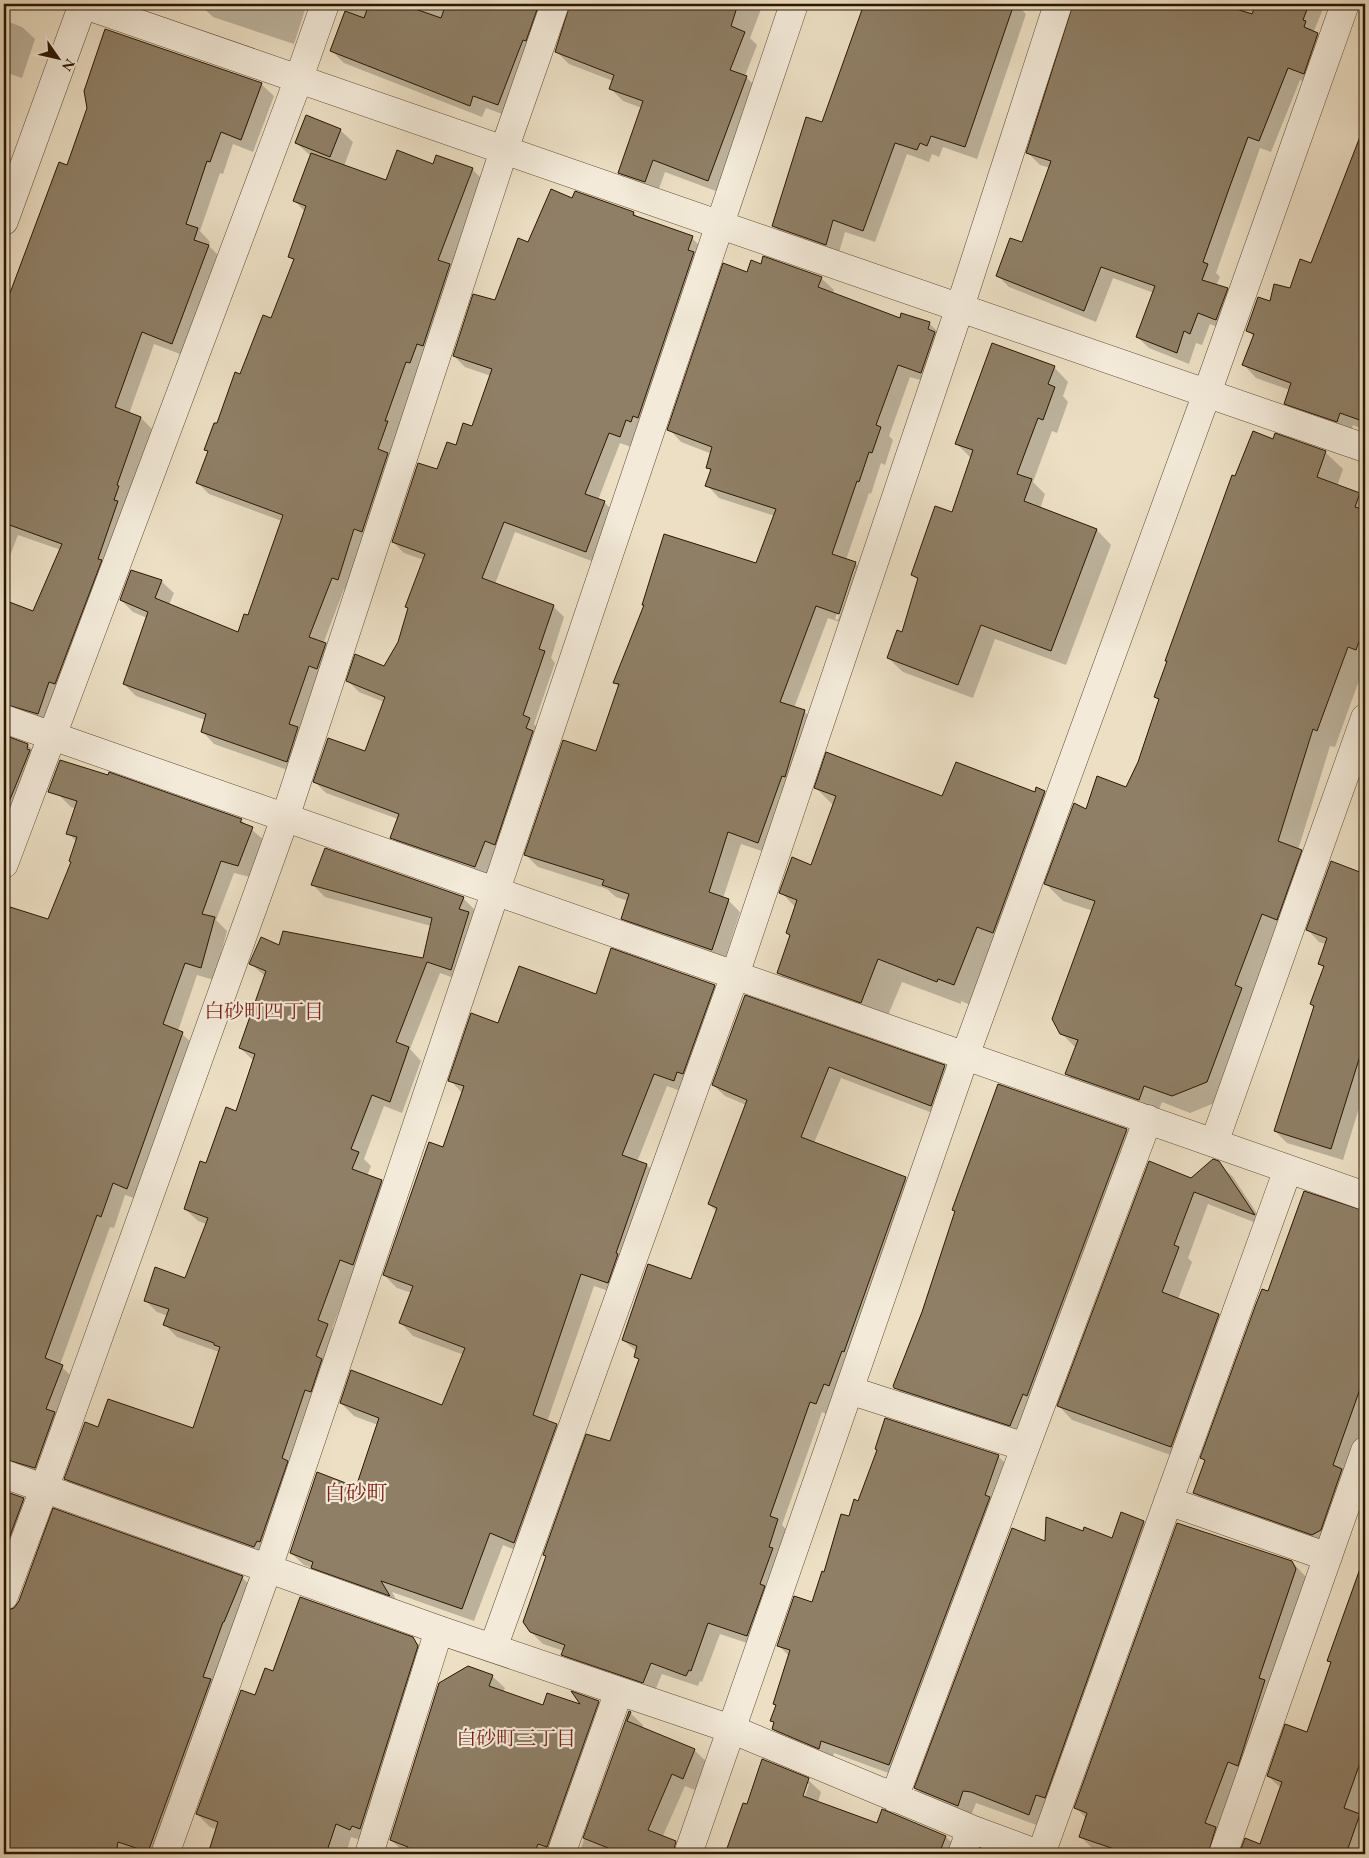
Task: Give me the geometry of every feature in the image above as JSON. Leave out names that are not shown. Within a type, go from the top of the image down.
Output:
[{"type":"street","points":[[4,221],[83,4],[1365,448]]},
{"type":"street","points":[[4,864],[50,736],[299,78],[325,4]]},
{"type":"street","points":[[4,1596],[285,818],[504,150],[555,4]]},
{"type":"street","points":[[165,1854],[268,1568],[494,891],[794,4]]},
{"type":"street","points":[[493,1648],[735,975],[960,308],[1058,4]]},
{"type":"street","points":[[688,1854],[848,1390],[966,1056],[1208,393],[1345,4]]},
{"type":"street","points":[[1214,1143],[1365,718]]},
{"type":"street","points":[[4,719],[1365,1196]]},
{"type":"street","points":[[894,1798],[1148,1119]]},
{"type":"street","points":[[4,1474],[439,1630],[731,1729],[894,1798],[966,1842],[1040,1854],[1288,1169]]},
{"type":"street","points":[[848,1390],[1025,1447]]},
{"type":"street","points":[[1223,1854],[1365,1452]]},
{"type":"street","points":[[1168,1501],[1328,1557]]},
{"type":"street","points":[[369,1854],[439,1630]]},
{"type":"street","points":[[561,1854],[619,1691]]},
{"type":"building","points":[[369,4],[401,4],[441,18],[446,4],[539,4],[526,41],[523,40],[498,105],[473,96],[470,106],[330,51],[345,11],[364,18]]},
{"type":"building","points":[[570,4],[738,4],[731,26],[745,32],[730,70],[747,76],[708,181],[653,160],[645,182],[618,173],[643,101],[609,89],[614,75],[555,52]]},
{"type":"building","points":[[864,4],[1014,4],[965,147],[931,136],[927,146],[920,143],[917,150],[895,143],[863,231],[833,220],[826,245],[772,226],[806,117],[822,122]]},
{"type":"building","points":[[1073,4],[1221,4],[1252,14],[1256,4],[1309,4],[1303,20],[1306,21],[1304,27],[1318,33],[1304,74],[1288,68],[1259,141],[1248,137],[1230,186],[1203,262],[1208,264],[1202,280],[1228,288],[1216,320],[1198,313],[1190,334],[1184,331],[1177,353],[1136,337],[1155,286],[1101,267],[1084,311],[996,276],[1010,238],[1022,242],[1051,161],[1026,153]]},
{"type":"building","points":[[105,29],[262,83],[241,140],[221,132],[210,162],[207,161],[186,224],[198,228],[194,240],[209,245],[172,344],[142,332],[115,407],[141,417],[117,485],[119,486],[114,500],[118,501],[98,559],[102,560],[55,684],[49,682],[38,714],[4,704],[4,600],[33,611],[62,544],[4,523],[4,291],[10,293],[59,162],[67,165],[87,108],[84,91]]},
{"type":"building","points":[[306,115],[341,129],[330,157],[295,143]]},
{"type":"building","points":[[1363,129],[1365,129],[1365,422],[1340,413],[1337,422],[1284,404],[1291,383],[1242,365],[1254,334],[1246,331],[1258,297],[1270,301],[1274,284],[1290,288],[1300,259],[1311,263]]},
{"type":"building","points":[[397,150],[433,164],[436,155],[473,168],[438,260],[450,264],[423,346],[417,344],[410,363],[406,362],[385,421],[388,421],[378,449],[388,453],[362,532],[354,529],[338,580],[332,578],[309,637],[326,643],[317,669],[309,666],[289,724],[298,727],[287,762],[201,732],[206,714],[123,684],[148,612],[120,600],[131,570],[162,580],[155,598],[238,632],[244,614],[248,615],[283,515],[196,483],[208,451],[204,450],[214,423],[217,423],[235,372],[240,374],[263,315],[271,318],[294,259],[288,257],[306,206],[293,201],[311,153],[386,180]]},
{"type":"building","points":[[551,189],[572,198],[575,191],[634,212],[633,215],[693,236],[688,250],[694,252],[638,418],[633,416],[631,422],[626,420],[620,437],[609,433],[585,494],[605,501],[586,552],[504,522],[482,578],[554,605],[539,649],[545,651],[523,715],[530,718],[526,728],[533,731],[495,845],[485,841],[475,867],[390,838],[399,814],[313,782],[328,738],[365,751],[385,697],[346,681],[355,654],[384,666],[398,642],[408,608],[405,607],[425,554],[392,542],[418,463],[437,469],[447,442],[456,445],[463,423],[472,426],[492,369],[453,356],[473,294],[495,300],[518,238],[528,242]]},
{"type":"building","points":[[763,256],[822,277],[818,287],[900,318],[901,313],[930,322],[928,329],[935,332],[921,373],[898,365],[876,425],[881,427],[872,453],[869,452],[859,482],[857,481],[832,554],[856,562],[839,614],[816,606],[780,702],[805,710],[785,777],[782,776],[758,843],[728,832],[709,892],[729,899],[712,950],[621,919],[629,894],[602,885],[604,880],[524,855],[563,740],[596,751],[619,684],[613,683],[644,605],[642,605],[664,534],[756,563],[776,509],[705,486],[711,469],[706,468],[712,447],[667,430],[723,263],[747,272],[751,260],[761,264]]},
{"type":"building","points":[[992,343],[1055,366],[1048,384],[1055,387],[1043,420],[1038,418],[1017,474],[1032,479],[1024,501],[1097,529],[1051,651],[981,625],[958,685],[887,658],[897,630],[902,632],[918,578],[911,575],[935,506],[952,512],[973,450],[955,444]]},
{"type":"building","points":[[1253,431],[1273,439],[1275,433],[1326,451],[1317,477],[1360,493],[1355,507],[1365,510],[1365,625],[1356,650],[1348,647],[1317,731],[1313,729],[1278,841],[1302,850],[1277,920],[1262,914],[1235,985],[1242,988],[1207,1082],[1172,1096],[1144,1086],[1139,1100],[1065,1074],[1078,1040],[1060,1034],[1052,1019],[1095,901],[1044,884],[1074,803],[1086,809],[1097,776],[1126,787],[1138,762],[1159,699],[1154,697],[1167,661],[1165,661],[1232,475],[1235,476]]},
{"type":"building","points":[[4,735],[28,744],[27,749],[30,750],[9,802],[4,801]]},
{"type":"building","points":[[826,752],[942,796],[956,762],[1035,792],[1036,787],[1045,791],[993,933],[977,927],[954,985],[938,979],[937,982],[878,959],[861,1003],[777,973],[790,935],[786,933],[797,900],[779,893],[792,857],[811,865],[836,796],[814,788]]},
{"type":"building","points":[[60,760],[108,775],[109,772],[242,819],[240,822],[253,827],[238,866],[221,861],[202,914],[215,917],[201,968],[185,963],[163,1024],[183,1032],[127,1189],[113,1183],[101,1217],[97,1215],[45,1358],[63,1365],[46,1409],[55,1412],[35,1468],[4,1459],[4,926],[10,907],[48,919],[71,862],[69,861],[77,837],[66,834],[77,801],[48,792]]},
{"type":"building","points":[[325,848],[464,897],[459,909],[469,912],[451,970],[427,962],[396,1042],[409,1047],[390,1102],[372,1095],[351,1149],[359,1152],[352,1169],[382,1180],[353,1265],[340,1260],[318,1320],[328,1324],[316,1356],[322,1359],[311,1392],[305,1390],[282,1458],[288,1461],[260,1542],[257,1541],[254,1547],[64,1479],[85,1422],[98,1427],[108,1399],[193,1428],[220,1347],[214,1345],[214,1343],[163,1325],[169,1309],[144,1301],[155,1267],[185,1278],[208,1218],[184,1209],[200,1161],[206,1163],[226,1107],[236,1111],[255,1054],[239,1048],[266,971],[249,964],[261,937],[279,945],[283,931],[423,958],[432,918],[311,885]]},
{"type":"building","points":[[1331,861],[1365,874],[1365,1040],[1331,1149],[1274,1131],[1314,1006],[1310,1004],[1324,966],[1318,964],[1327,938],[1306,930]]},
{"type":"building","points":[[611,948],[715,985],[683,1074],[677,1072],[674,1081],[654,1074],[622,1155],[647,1164],[616,1253],[618,1254],[608,1283],[581,1274],[533,1415],[557,1424],[514,1543],[490,1533],[462,1609],[381,1581],[390,1596],[311,1568],[313,1562],[290,1553],[317,1472],[356,1487],[379,1418],[340,1403],[351,1370],[442,1405],[465,1348],[399,1323],[413,1286],[383,1275],[429,1142],[443,1147],[464,1086],[448,1081],[471,1013],[498,1023],[519,966],[596,994]]},
{"type":"building","points":[[745,995],[945,1065],[931,1106],[829,1067],[801,1137],[906,1177],[844,1352],[842,1351],[829,1386],[824,1384],[816,1404],[810,1402],[770,1516],[778,1519],[769,1547],[773,1548],[760,1584],[765,1586],[747,1636],[708,1623],[691,1671],[689,1670],[686,1676],[651,1663],[643,1683],[561,1655],[565,1645],[530,1632],[523,1622],[546,1556],[543,1555],[586,1434],[610,1441],[639,1359],[634,1357],[637,1346],[622,1340],[648,1264],[691,1279],[717,1208],[708,1204],[747,1100],[712,1085]]},
{"type":"building","points":[[998,1084],[1127,1129],[1027,1396],[1023,1394],[1010,1426],[894,1388],[893,1386],[922,1312],[955,1211],[952,1210]]},
{"type":"building","points":[[1213,1159],[1219,1161],[1255,1215],[1194,1192],[1174,1245],[1179,1247],[1162,1292],[1219,1314],[1171,1447],[1057,1406],[1149,1161],[1191,1178]]},
{"type":"building","points":[[1304,1191],[1365,1211],[1365,1375],[1333,1465],[1342,1469],[1321,1530],[1312,1535],[1193,1493],[1205,1460],[1200,1458],[1256,1304],[1262,1289],[1268,1291]]},
{"type":"building","points":[[885,1418],[999,1455],[985,1495],[990,1497],[889,1765],[821,1741],[819,1749],[772,1729],[774,1722],[770,1721],[776,1705],[773,1704],[790,1650],[777,1646],[794,1596],[812,1602],[822,1571],[824,1572],[841,1514],[849,1516],[854,1499],[858,1501],[877,1450],[875,1449]]},
{"type":"building","points":[[4,1491],[24,1498],[4,1552]]},
{"type":"building","points":[[53,1508],[243,1576],[223,1622],[203,1677],[211,1679],[148,1852],[118,1842],[116,1854],[4,1854],[4,1611],[14,1608],[19,1601]]},
{"type":"building","points":[[1121,1512],[1144,1521],[1045,1798],[1036,1795],[1029,1815],[971,1792],[963,1791],[958,1806],[914,1788],[1012,1528],[1045,1541],[1046,1517],[1083,1531],[1084,1527],[1112,1538]]},
{"type":"building","points":[[1177,1523],[1292,1561],[1296,1569],[1259,1678],[1265,1680],[1238,1766],[1228,1762],[1205,1823],[1216,1827],[1208,1854],[1129,1854],[1079,1837],[1087,1813],[1074,1808]]},
{"type":"building","points":[[1361,1566],[1365,1567],[1365,1749],[1344,1808],[1360,1814],[1346,1854],[1239,1854],[1245,1838],[1260,1844],[1282,1782],[1267,1776],[1285,1724],[1307,1732],[1331,1662],[1327,1661]]},
{"type":"building","points":[[300,1597],[413,1637],[418,1646],[360,1829],[352,1826],[350,1830],[336,1824],[326,1854],[208,1854],[218,1822],[196,1814],[241,1690],[255,1695],[265,1668],[273,1671]]},
{"type":"building","points":[[468,1666],[493,1675],[489,1686],[543,1705],[547,1693],[580,1704],[571,1691],[599,1701],[547,1847],[538,1844],[534,1854],[405,1854],[408,1847],[390,1840],[439,1683]]},
{"type":"building","points":[[629,1711],[631,1712],[627,1721],[695,1749],[683,1779],[672,1774],[648,1830],[676,1841],[673,1854],[623,1854],[583,1838]]},
{"type":"building","points":[[762,1759],[809,1778],[803,1796],[877,1823],[882,1809],[946,1836],[939,1854],[725,1854],[743,1803],[747,1804]]},
{"type":"district","name":"白砂町四丁目","points":[[264,1011]]},
{"type":"district","name":"白砂町","points":[[356,1492]]},
{"type":"district","name":"白砂町三丁目","points":[[516,1738]]}]
